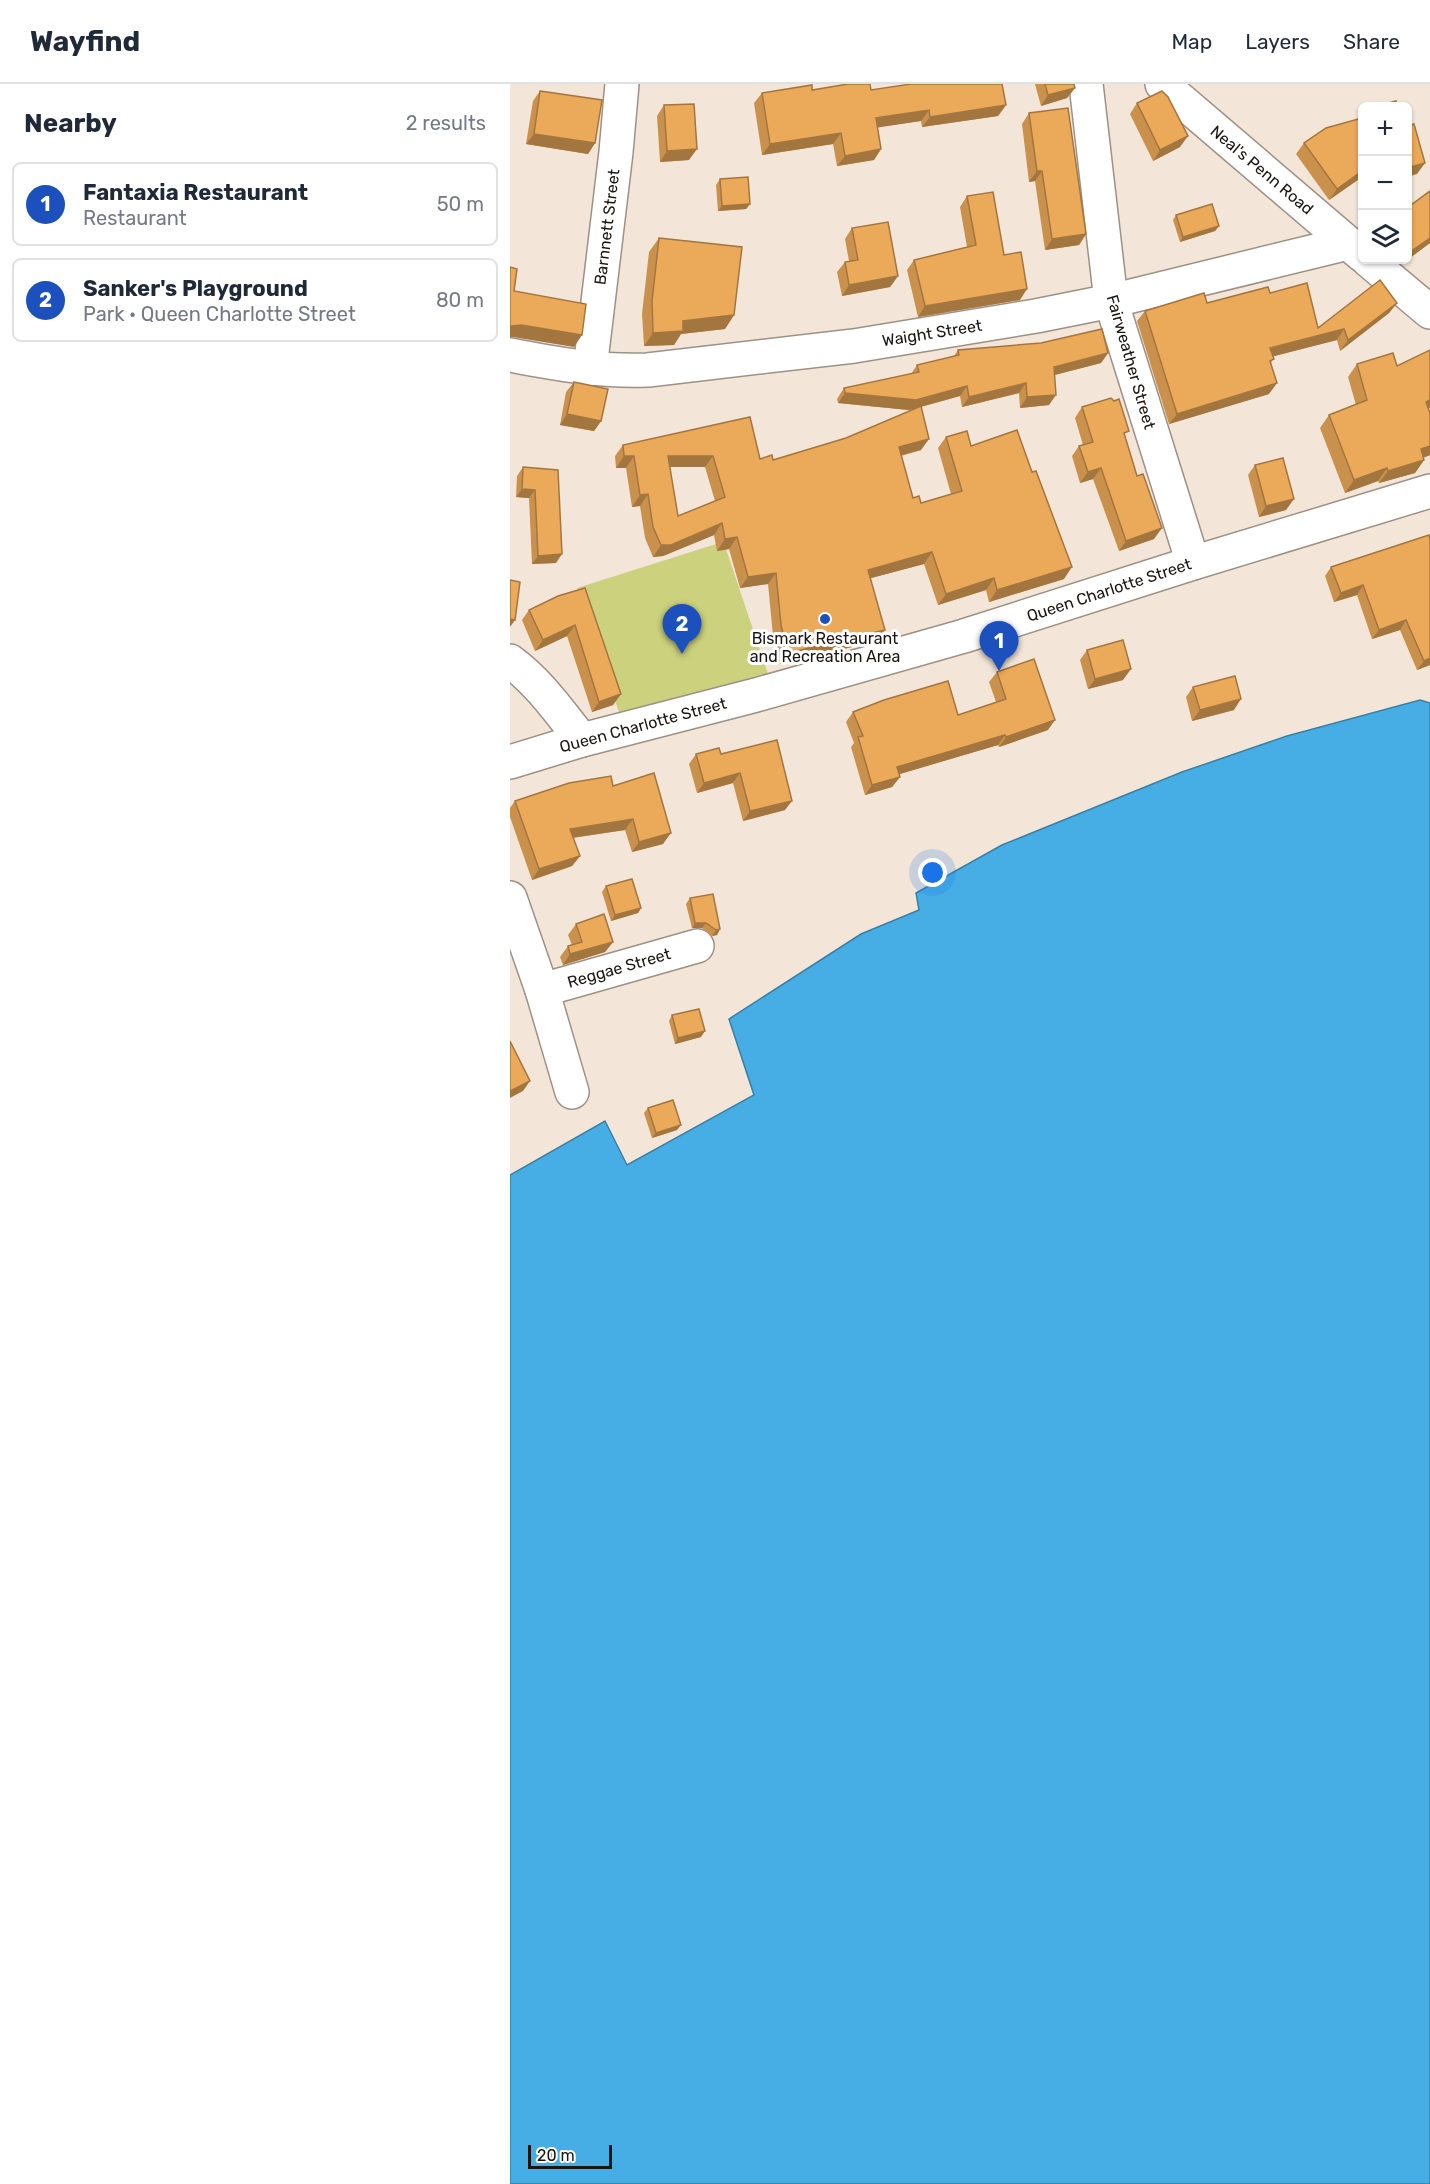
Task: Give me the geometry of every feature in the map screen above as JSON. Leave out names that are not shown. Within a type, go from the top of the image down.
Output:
[{"type":"street","name":"Barnnett Street","points":[[590,369],[622,84]]},
{"type":"street","name":"Fairweather Street","points":[[1086,84],[1111,301],[1193,563]]},
{"type":"street","name":"Neal's Penn Road","points":[[1162,84],[1358,250]]},
{"type":"street","name":"Waight Street","points":[[510,355],[590,369],[619,371],[648,370],[854,346],[1036,316],[1358,252]]},
{"type":"street","name":"Neal's Penn Road","points":[[1374,264],[1430,312]]},
{"type":"street","name":"Queen Charlotte Street","points":[[510,762],[964,636],[1430,491]]},
{"type":"street","points":[[510,661],[524,671],[582,741]]},
{"type":"street","points":[[510,898],[542,990],[572,1092]]},
{"type":"street","name":"Reggae Street","points":[[542,990],[697,946]]},
{"type":"green space","points":[[716,544],[717,550],[726,549],[769,677],[621,718],[577,588]]},
{"type":"water","points":[[1420,700],[1430,703],[1430,2184],[510,2184],[510,1175],[605,1121],[627,1165],[754,1095],[729,1019],[861,934],[919,910],[916,893],[1002,845],[1182,772],[1287,736]]},
{"type":"building","points":[[848,84],[870,84],[871,90],[911,84],[1002,84],[1006,105],[930,117],[929,110],[876,118],[881,149],[845,156],[841,133],[770,144],[762,93],[812,85],[812,90]]},
{"type":"building","points":[[1045,84],[1074,84],[1075,88],[1048,95]]},
{"type":"building","points":[[540,91],[602,100],[595,143],[534,134]]},
{"type":"building","points":[[1162,91],[1168,97],[1188,136],[1160,150],[1137,103]]},
{"type":"building","points":[[694,104],[697,149],[667,151],[664,105]]},
{"type":"building","points":[[1068,108],[1086,234],[1052,239],[1042,171],[1037,171],[1029,113]]},
{"type":"building","points":[[1358,119],[1358,174],[1337,189],[1304,143],[1326,128]]},
{"type":"building","points":[[1414,124],[1425,163],[1412,167],[1412,156],[1412,125]]},
{"type":"building","points":[[748,177],[750,204],[722,206],[720,179]]},
{"type":"building","points":[[1430,191],[1430,238],[1412,251],[1412,210],[1412,204]]},
{"type":"building","points":[[993,192],[1004,255],[1021,252],[1027,289],[925,306],[914,260],[976,245],[967,196]]},
{"type":"building","points":[[1212,204],[1219,226],[1183,237],[1176,215]]},
{"type":"building","points":[[888,222],[898,276],[849,285],[845,262],[858,260],[852,228]]},
{"type":"building","points":[[659,238],[742,247],[734,315],[683,321],[683,331],[653,333],[652,301]]},
{"type":"building","points":[[510,267],[517,269],[514,291],[586,304],[582,335],[521,325],[510,327]]},
{"type":"building","points":[[1380,280],[1397,303],[1348,340],[1344,329],[1270,348],[1274,359],[1270,361],[1277,383],[1177,414],[1145,311],[1204,293],[1207,303],[1268,287],[1270,293],[1307,283],[1318,328]]},
{"type":"building","points":[[1102,329],[1108,353],[1054,367],[1056,395],[1027,397],[1026,383],[969,397],[967,386],[916,400],[845,393],[844,388],[919,372],[917,365],[959,355],[958,350],[1041,343]]},
{"type":"building","points":[[1430,350],[1430,400],[1426,402],[1430,413],[1430,446],[1421,449],[1424,460],[1388,471],[1387,468],[1354,480],[1329,415],[1367,400],[1357,364],[1393,353],[1397,366]]},
{"type":"building","points":[[574,382],[608,389],[601,421],[567,414]]},
{"type":"building","points":[[1111,398],[1114,401],[1119,399],[1129,431],[1124,433],[1137,476],[1143,474],[1162,528],[1126,541],[1101,468],[1088,472],[1079,446],[1093,442],[1082,407]]},
{"type":"building","points":[[921,406],[929,439],[899,447],[913,498],[919,496],[921,503],[962,491],[946,437],[967,431],[971,446],[1017,430],[1032,472],[1036,471],[1072,567],[997,590],[994,578],[946,594],[932,552],[868,570],[885,630],[788,653],[781,625],[776,573],[748,577],[737,537],[725,539],[722,523],[671,545],[661,545],[653,527],[648,494],[640,495],[634,456],[624,456],[623,445],[750,417],[760,459],[772,455],[773,460],[846,438]],"holes":[[[668,456],[713,456],[725,497],[678,516]]]},
{"type":"building","points":[[1283,458],[1294,499],[1266,506],[1255,465]]},
{"type":"building","points":[[523,467],[558,470],[562,554],[538,556],[535,490],[522,489]]},
{"type":"building","points":[[1429,535],[1430,658],[1424,661],[1406,620],[1379,630],[1363,585],[1341,593],[1331,567]]},
{"type":"building","points":[[510,580],[520,582],[515,620],[510,619]]},
{"type":"building","points":[[585,588],[621,694],[599,702],[575,625],[543,640],[529,610],[558,596]]},
{"type":"building","points":[[1123,640],[1131,669],[1095,679],[1087,650]]},
{"type":"building","points":[[1034,659],[1055,720],[1006,737],[1005,735],[897,767],[900,777],[872,785],[858,737],[863,736],[853,712],[948,681],[958,715],[1006,699],[997,672]]},
{"type":"building","points":[[1235,676],[1241,699],[1200,710],[1193,687]]},
{"type":"building","points":[[777,740],[792,801],[750,811],[740,773],[704,783],[696,754],[719,748],[721,754]]},
{"type":"building","points":[[654,773],[671,833],[639,842],[633,819],[570,829],[580,856],[539,869],[515,801],[569,783],[611,776],[613,786]]},
{"type":"building","points":[[632,879],[641,908],[615,915],[606,886]]},
{"type":"building","points":[[713,894],[720,929],[716,930],[706,923],[695,923],[690,898]]},
{"type":"building","points":[[604,914],[613,942],[570,954],[568,946],[582,942],[576,924]]},
{"type":"building","points":[[699,1009],[705,1031],[678,1038],[672,1015]]},
{"type":"building","points":[[510,1041],[530,1081],[510,1091]]},
{"type":"building","points":[[673,1100],[681,1125],[656,1133],[648,1108]]},
{"type":"place","name":"Bismark Restaurant and Recreation Area","points":[[825,619]]},
{"type":"place","name":"Sanker's Playground","points":[[682,654]]},
{"type":"place","name":"Fantaxia Restaurant","points":[[999,671]]}]
